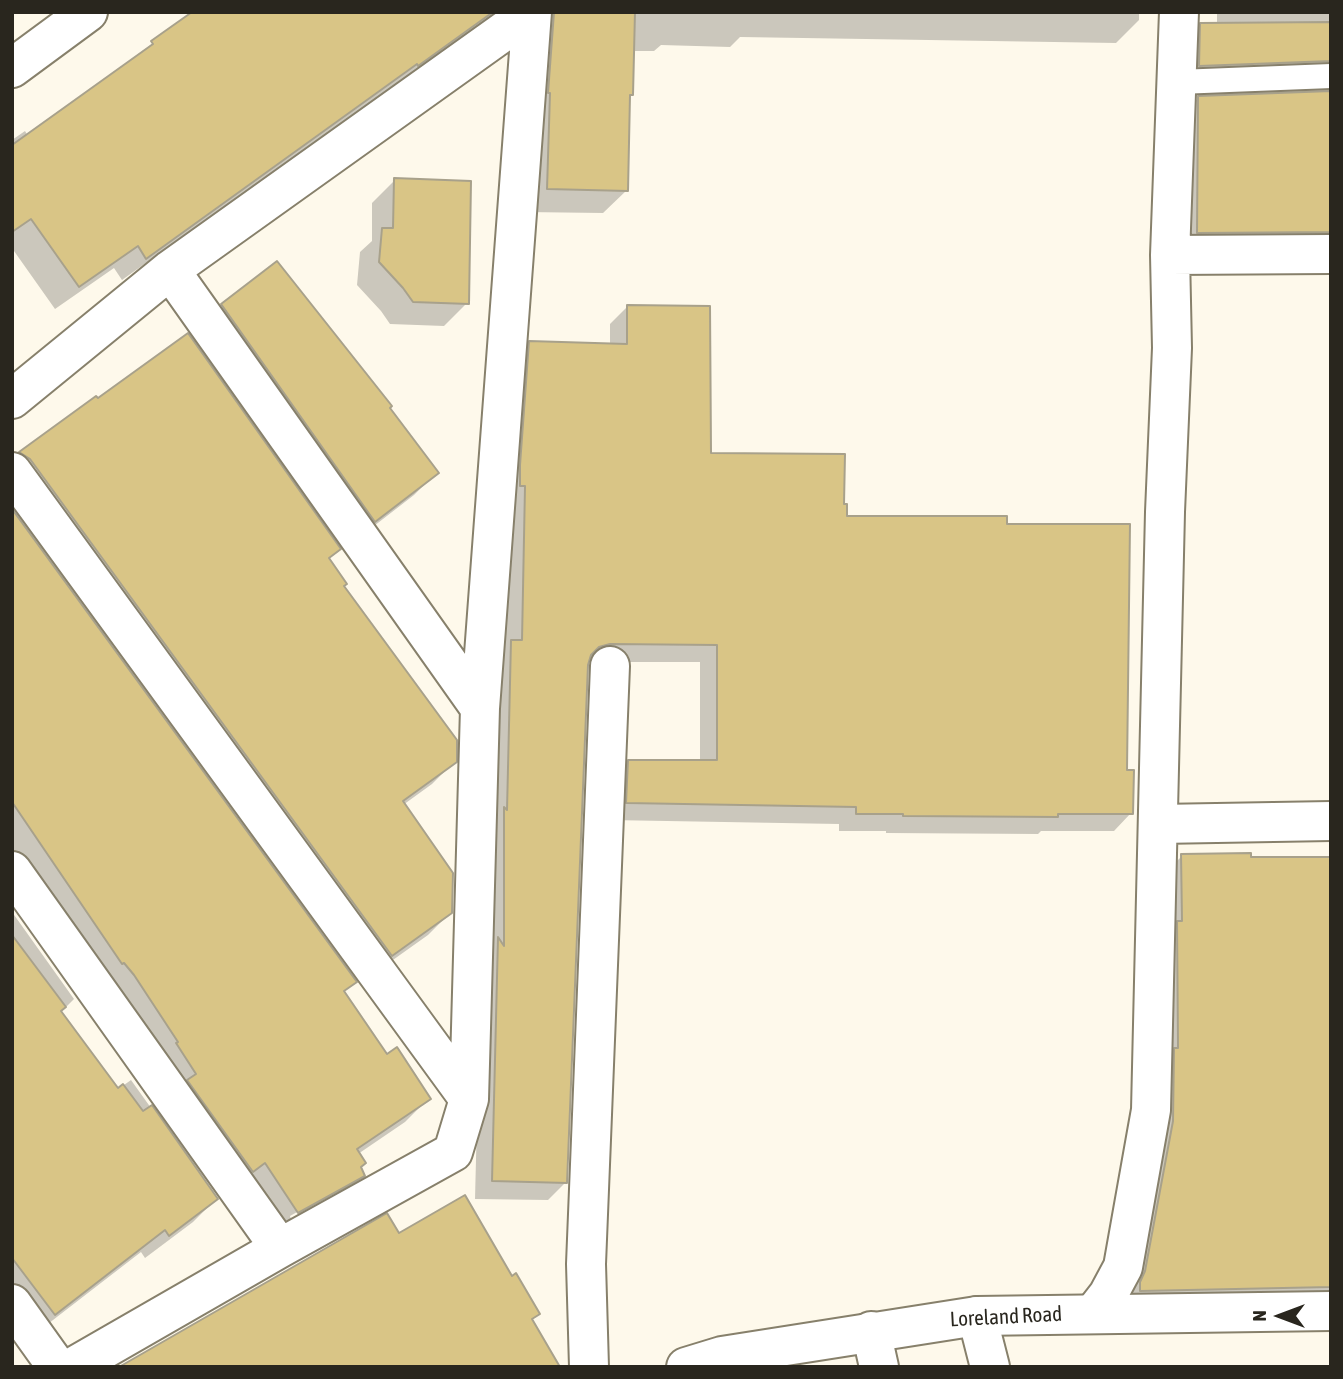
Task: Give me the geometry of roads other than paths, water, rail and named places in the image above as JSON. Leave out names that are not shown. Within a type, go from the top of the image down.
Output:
[{"type":"street","points":[[12,68],[89,12]]},
{"type":"street","points":[[12,399],[170,270],[532,12]]},
{"type":"street","points":[[73,1367],[453,1152],[469,1099],[480,708],[532,12]]},
{"type":"street","points":[[1094,1313],[1108,1296],[1123,1267],[1151,1110],[1165,512],[1172,348],[1170,255],[1179,12]]},
{"type":"street","points":[[1170,255],[1331,254]]},
{"type":"street","points":[[170,270],[480,708]]},
{"type":"street","points":[[12,472],[469,1099]]},
{"type":"street","points":[[589,1367],[586,1264],[606,825],[610,666]]},
{"type":"street","points":[[1159,824],[1331,821]]},
{"type":"street","points":[[12,872],[280,1248]]},
{"type":"street","points":[[12,1304],[57,1367]]},
{"type":"street","name":"Loreland Road","points":[[686,1367],[722,1356],[875,1349],[977,1316],[1331,1311]]},
{"type":"street","points":[[977,1316],[990,1367]]},
{"type":"lane","points":[[1178,82],[1331,76]]}]
